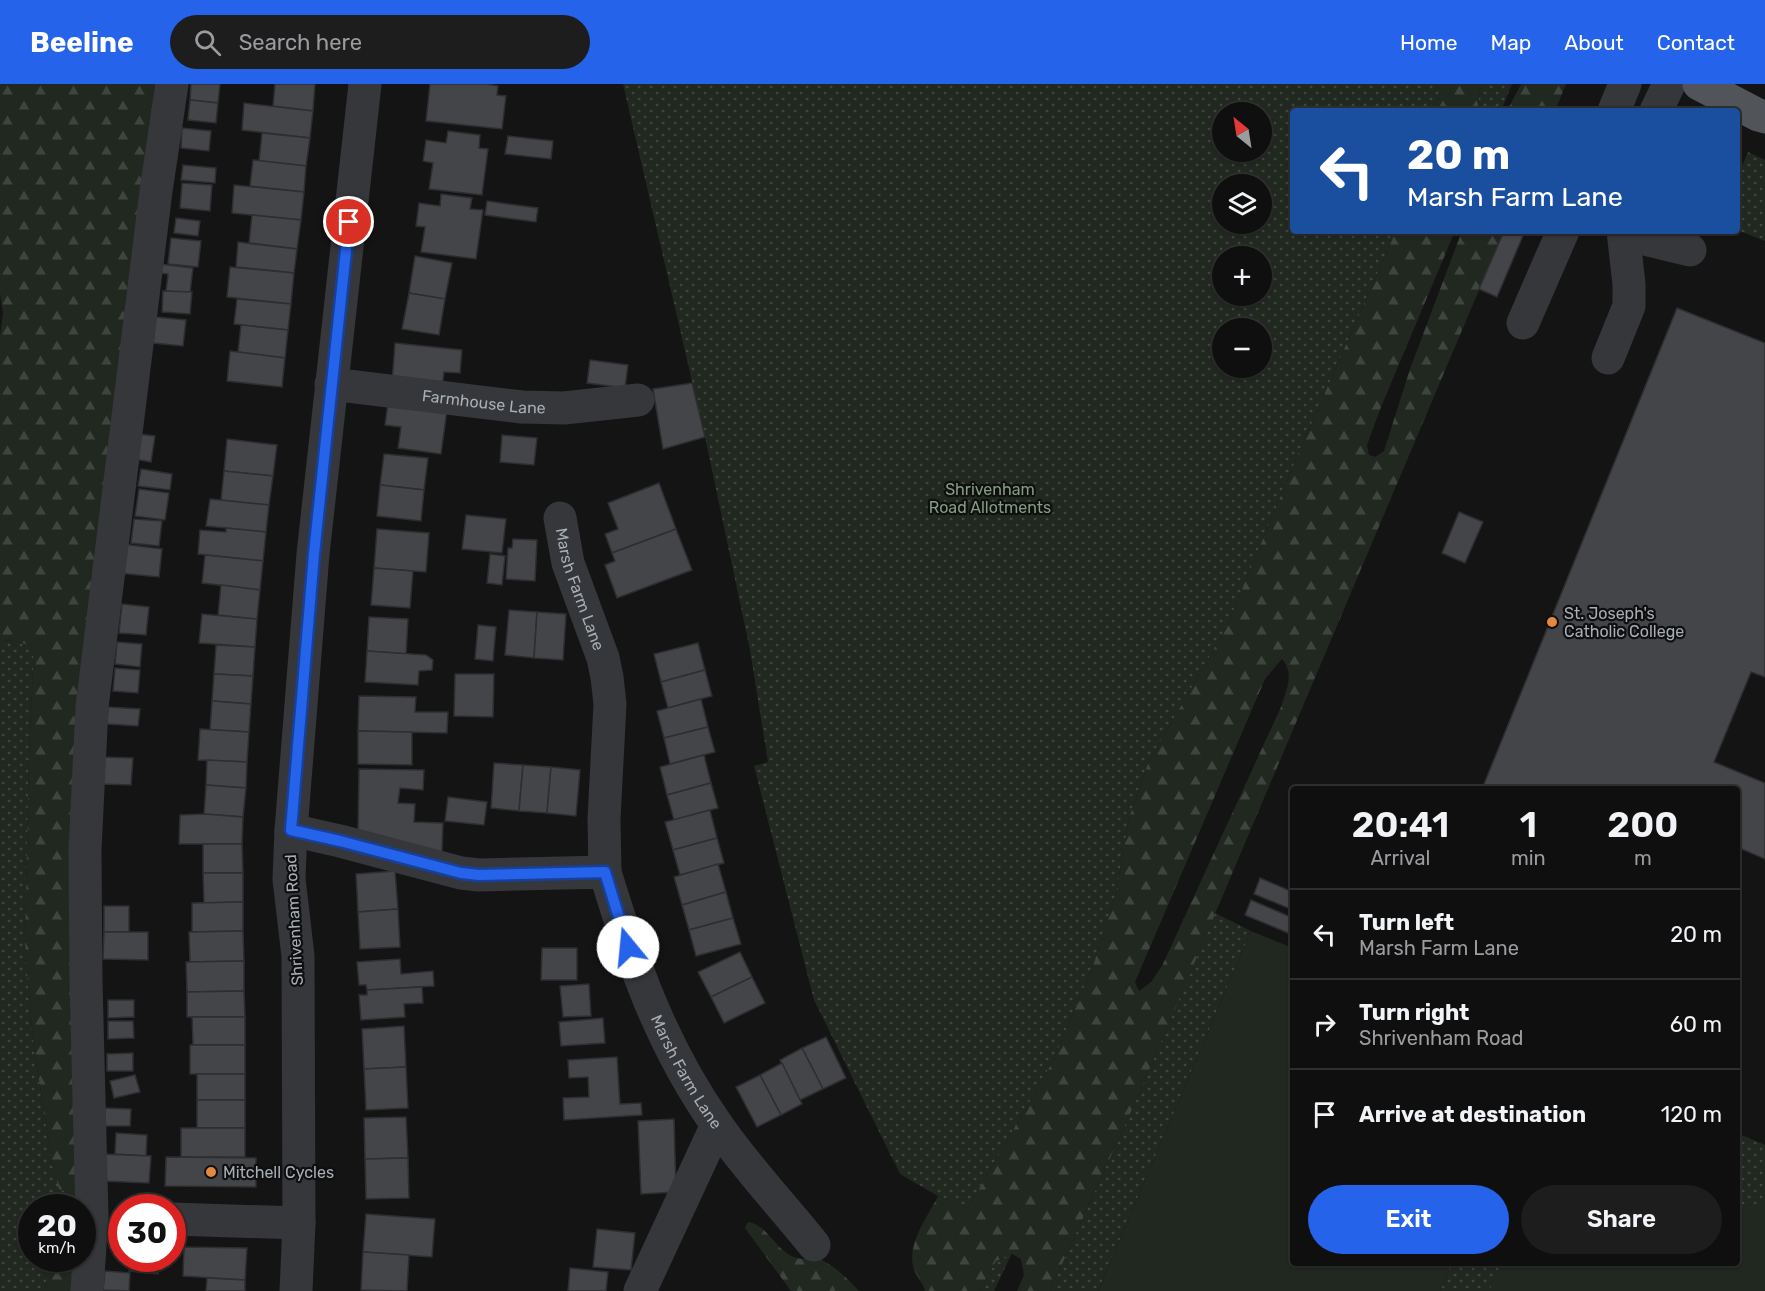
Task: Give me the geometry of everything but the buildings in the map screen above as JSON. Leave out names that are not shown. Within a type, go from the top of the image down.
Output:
[{"type":"main road","points":[[1699,84],[1758,116],[1765,117]]},
{"type":"street","points":[[87,1291],[107,1217],[86,982],[85,850],[92,707],[156,191],[172,84]]},
{"type":"street","name":"Shrivenham Road","points":[[296,1291],[299,1223],[298,956],[289,886],[291,830],[314,554],[365,84]]},
{"type":"street","points":[[1615,108],[1626,84]]},
{"type":"street","points":[[1657,108],[1669,84]]},
{"type":"street","points":[[1523,323],[1562,234]]},
{"type":"street","points":[[1608,358],[1629,306],[1623,234]]},
{"type":"street","points":[[1630,234],[1689,250]]},
{"type":"street","name":"Farmhouse Lane","points":[[331,384],[522,407],[564,408],[638,400]]},
{"type":"street","name":"Marsh Farm Lane","points":[[560,518],[568,563],[603,658],[610,704],[604,819],[605,872],[641,983],[675,1056],[717,1125],[814,1245]]},
{"type":"street","points":[[291,830],[461,873],[479,875],[605,872]]},
{"type":"street","points":[[640,1291],[717,1125]]},
{"type":"street","points":[[186,1219],[299,1223]]},
{"type":"green space","points":[[0,84],[165,84],[85,706],[84,1194],[70,1194],[59,1189],[52,1165],[33,1041],[25,943],[34,647],[16,641],[0,640],[0,337],[3,313],[0,294]]},
{"type":"green space","name":"Shrivenham Road Allotments","points":[[623,84],[1443,84],[1435,108],[1290,108],[1290,234],[1395,234],[1299,452],[1226,628],[1148,763],[1129,818],[1116,894],[1093,966],[1053,1061],[968,1208],[938,1196],[900,1174],[814,1000],[754,766],[768,762],[750,650],[705,437]]},
{"type":"green space","points":[[1443,84],[1481,84],[1477,108],[1435,108]]},
{"type":"green space","points":[[1481,84],[1512,84],[1502,108],[1477,108]]},
{"type":"green space","points":[[1521,84],[1566,84],[1556,108],[1509,108]]},
{"type":"green space","points":[[1748,152],[1765,160],[1765,241],[1740,231],[1740,170]]},
{"type":"green space","points":[[1395,234],[1454,234],[1367,445],[1369,455],[1375,457],[1384,451],[1410,369],[1461,234],[1503,234],[1138,1096],[1050,1291],[1017,1291],[1024,1275],[1021,1259],[1012,1254],[996,1261],[979,1291],[925,1291],[914,1269],[912,1257],[920,1230],[938,1196],[968,1208],[1053,1061],[1093,966],[1116,894],[1129,818],[1148,763],[1226,628],[1299,452]],"holes":[[[1282,659],[1288,670],[1287,688],[1281,707],[1162,966],[1151,982],[1139,991],[1135,982],[1265,679]]]},
{"type":"green space","points":[[0,640],[16,641],[34,647],[25,943],[33,1041],[52,1165],[79,1194],[18,1194],[18,1272],[47,1272],[45,1291],[0,1291]]},
{"type":"green space","points":[[1215,913],[1251,931],[1098,1291],[1050,1291],[1138,1096]]},
{"type":"green space","points":[[1251,931],[1290,947],[1290,1266],[1451,1266],[1440,1291],[1098,1291]]},
{"type":"green space","points":[[1740,1134],[1765,1145],[1765,1291],[1440,1291],[1451,1266],[1740,1266]]},
{"type":"green space","points":[[1765,1204],[1765,1291],[1489,1291],[1500,1266],[1740,1266],[1740,1207]]},
{"type":"green space","points":[[748,1222],[756,1224],[793,1257],[812,1259],[815,1257],[828,1263],[859,1291],[791,1291],[745,1228]]},
{"type":"green space","points":[[1012,1253],[994,1291],[979,1291],[996,1261]]},
{"type":"green space","points":[[47,1272],[80,1272],[79,1291],[45,1291]]},
{"type":"place","name":"St. Joseph's Catholic College","points":[[1552,622]]},
{"type":"place","name":"Mitchell Cycles","points":[[211,1172]]},
{"type":"route","points":[[349,222],[314,554],[291,830],[461,873],[479,875],[605,872],[628,947]]}]
